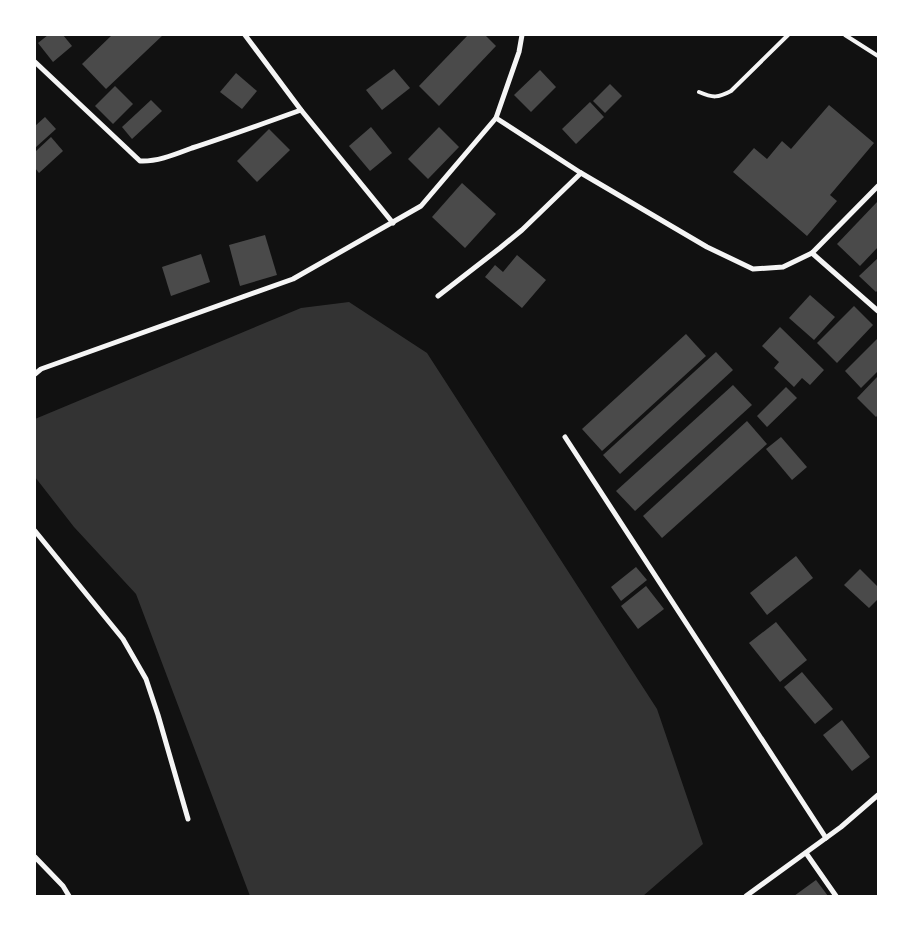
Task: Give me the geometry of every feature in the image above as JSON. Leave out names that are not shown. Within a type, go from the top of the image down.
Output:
[{"type":"street","points":[[246,35],[301,110],[393,223]]},
{"type":"street","points":[[35,374],[41,369],[293,279],[421,206],[496,118],[519,52],[522,35]]},
{"type":"street","points":[[35,62],[140,161],[149,161],[184,151],[301,110]]},
{"type":"street","points":[[496,118],[581,173],[707,247],[753,269],[783,267],[812,253],[878,186]]},
{"type":"street","points":[[438,296],[522,230],[581,173]]},
{"type":"street","points":[[812,253],[878,311]]},
{"type":"street","points":[[565,437],[826,838]]},
{"type":"street","points":[[35,531],[123,638],[146,679],[188,819]]},
{"type":"street","points":[[746,896],[841,827],[878,795]]},
{"type":"street","points":[[806,853],[836,896]]},
{"type":"street","points":[[35,857],[63,886],[68,896]]},
{"type":"lane","points":[[699,92],[709,96],[720,97],[731,91],[788,35]]},
{"type":"lane","points":[[845,35],[878,56]]},
{"type":"shaded area","points":[[349,302],[427,353],[657,709],[703,844],[643,896],[250,896],[136,594],[74,527],[35,477],[35,419],[301,308]]},
{"type":"building","points":[[48,35],[63,35],[72,46],[53,62],[38,43]]},
{"type":"building","points":[[112,35],[163,35],[106,89],[82,64]]},
{"type":"building","points":[[468,35],[485,35],[496,46],[439,106],[419,86]]},
{"type":"building","points":[[394,69],[410,88],[382,110],[366,90]]},
{"type":"building","points":[[540,70],[556,87],[531,112],[514,95]]},
{"type":"building","points":[[236,73],[257,91],[242,109],[220,92]]},
{"type":"building","points":[[610,84],[622,96],[605,113],[593,101]]},
{"type":"building","points":[[115,86],[133,104],[113,124],[95,106]]},
{"type":"building","points":[[151,100],[162,111],[132,139],[122,127]]},
{"type":"building","points":[[590,102],[604,117],[576,144],[562,129]]},
{"type":"building","points":[[829,105],[874,143],[830,195],[837,201],[807,236],[733,172],[754,148],[767,159],[782,141],[791,149]]},
{"type":"building","points":[[45,117],[56,129],[35,148],[35,126]]},
{"type":"building","points":[[371,127],[392,153],[370,171],[349,146]]},
{"type":"building","points":[[439,127],[459,147],[428,179],[408,159]]},
{"type":"building","points":[[269,129],[290,150],[257,182],[237,161]]},
{"type":"building","points":[[51,137],[63,151],[39,173],[35,168],[35,152]]},
{"type":"building","points":[[462,183],[496,214],[465,248],[432,217]]},
{"type":"building","points":[[878,201],[878,247],[860,266],[837,244]]},
{"type":"building","points":[[265,235],[277,275],[240,286],[229,245]]},
{"type":"building","points":[[201,254],[210,282],[171,296],[162,267]]},
{"type":"building","points":[[517,255],[546,280],[522,308],[485,277],[495,265],[503,272]]},
{"type":"building","points":[[878,258],[878,290],[876,292],[859,276]]},
{"type":"building","points":[[810,295],[835,317],[814,340],[789,318]]},
{"type":"building","points":[[854,306],[873,325],[837,363],[817,343]]},
{"type":"building","points":[[780,327],[824,370],[810,385],[802,378],[794,387],[774,368],[779,362],[762,346]]},
{"type":"building","points":[[686,334],[706,356],[602,451],[582,429]]},
{"type":"building","points":[[878,338],[878,371],[861,388],[845,371]]},
{"type":"building","points":[[716,352],[733,370],[620,474],[603,455]]},
{"type":"building","points":[[878,376],[878,415],[876,417],[857,398]]},
{"type":"building","points":[[733,385],[752,405],[635,511],[616,491]]},
{"type":"building","points":[[786,387],[797,398],[767,427],[757,416]]},
{"type":"building","points":[[747,421],[767,444],[662,538],[643,516]]},
{"type":"building","points":[[781,437],[807,467],[792,480],[766,449]]},
{"type":"building","points":[[796,556],[813,578],[767,615],[750,593]]},
{"type":"building","points":[[636,567],[647,580],[621,601],[611,587]]},
{"type":"building","points":[[860,569],[878,587],[878,599],[869,608],[844,585]]},
{"type":"building","points":[[646,586],[664,609],[638,629],[621,606]]},
{"type":"building","points":[[776,622],[807,660],[780,682],[749,643]]},
{"type":"building","points":[[802,672],[833,709],[815,724],[784,687]]},
{"type":"building","points":[[842,720],[870,757],[852,771],[823,735]]},
{"type":"building","points":[[816,880],[828,896],[794,896]]}]
